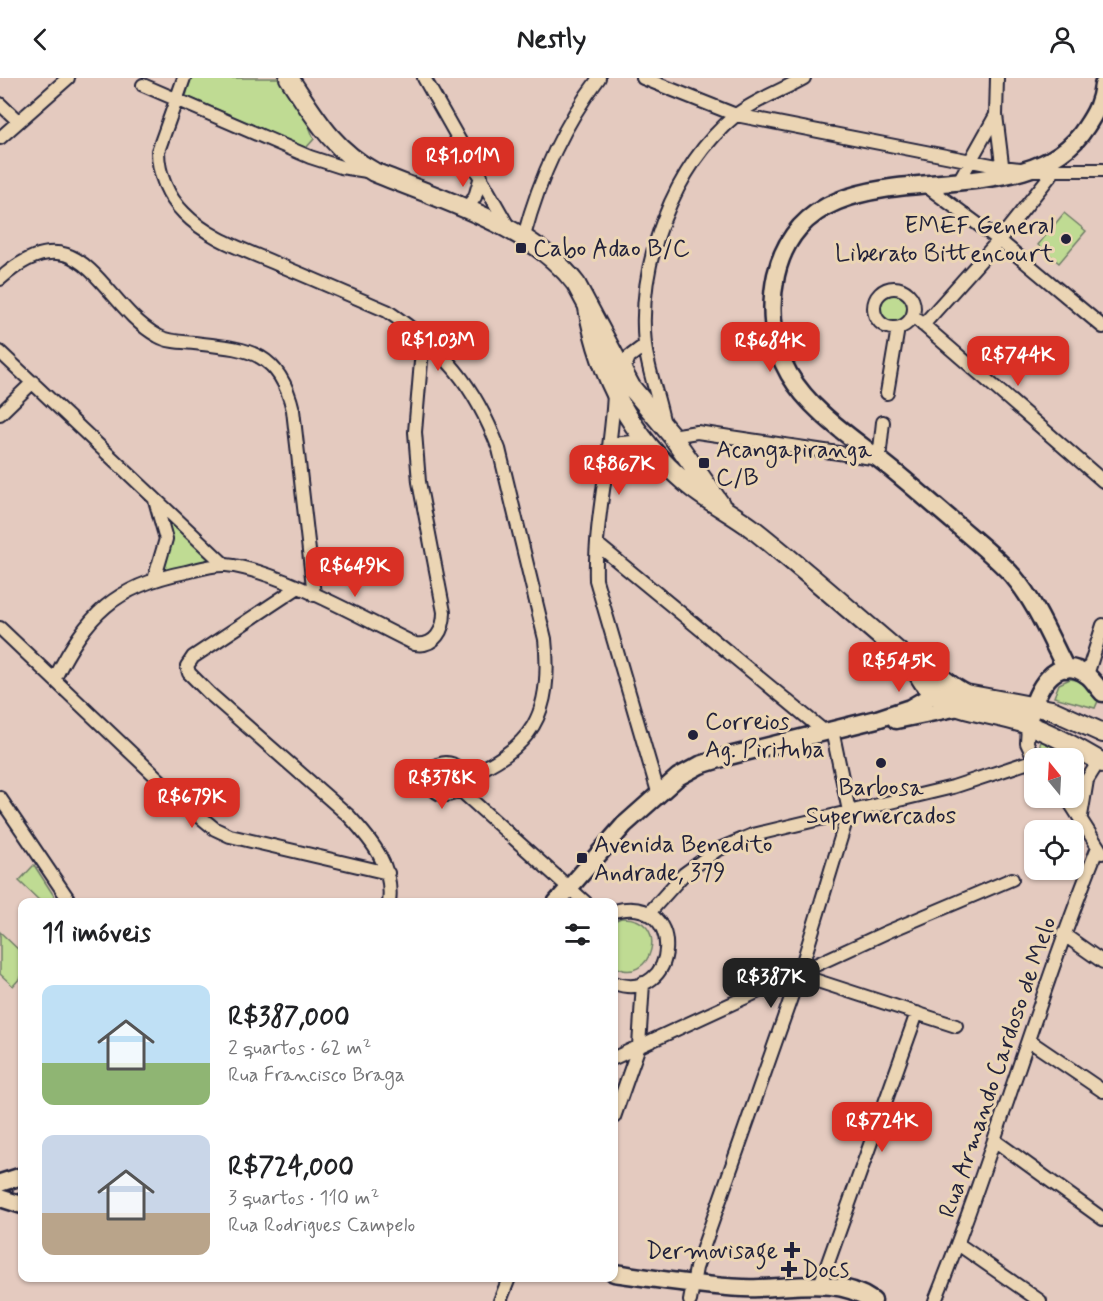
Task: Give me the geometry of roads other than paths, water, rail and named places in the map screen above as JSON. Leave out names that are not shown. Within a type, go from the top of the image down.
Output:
[{"type":"main road","points":[[289,78],[330,139],[352,160],[374,172],[517,233],[564,267],[638,398],[668,431],[721,505]]},
{"type":"main road","points":[[588,308],[601,364],[644,441],[686,483],[753,529],[913,664],[920,680],[934,694],[1032,706],[1072,718],[1103,734]]},
{"type":"main road","points":[[614,390],[623,372]]},
{"type":"main road","points":[[644,441],[659,442],[668,431]]},
{"type":"main road","points":[[913,664],[925,666],[957,698],[1028,725],[1102,760]]},
{"type":"street","points":[[0,138],[68,78]]},
{"type":"street","points":[[184,78],[158,151],[158,163],[170,194],[183,212],[200,227],[226,242],[387,311],[423,338],[466,380],[488,420],[499,449],[545,639],[548,670],[546,698],[537,721],[524,738],[487,768],[461,783],[579,898]]},
{"type":"street","points":[[424,78],[517,233],[530,214],[562,135],[599,78]]},
{"type":"street","points":[[643,78],[736,115],[973,160],[1003,171]]},
{"type":"street","points":[[804,78],[736,115],[690,168],[672,197],[654,244],[649,276],[645,345],[668,431],[697,432],[879,459]]},
{"type":"street","points":[[997,78],[996,115],[1003,171]]},
{"type":"street","points":[[143,85],[310,157],[341,167],[374,172]]},
{"type":"street","points":[[1030,170],[1051,162],[1067,150],[1082,134],[1102,105],[1103,85]]},
{"type":"street","points":[[0,104],[18,121]]},
{"type":"street","points":[[959,182],[996,115]]},
{"type":"street","points":[[1066,669],[1032,603],[1014,577],[879,459],[841,430],[805,395],[789,374],[776,338],[772,318],[773,290],[779,265],[794,237],[812,218],[835,202],[860,193],[959,182],[1003,171],[1103,170]]},
{"type":"street","points":[[923,326],[999,240],[1054,171]]},
{"type":"street","points":[[465,210],[475,197],[482,176]]},
{"type":"street","points":[[925,185],[999,240],[1103,327]]},
{"type":"street","points":[[0,279],[30,257],[45,252],[59,253],[75,259],[99,278],[146,328],[160,337],[240,348],[258,354],[273,365],[289,391],[293,410],[314,595]]},
{"type":"street","points":[[898,288],[910,296],[914,302],[909,322],[898,328],[884,326],[875,315],[875,301],[884,290],[898,288]]},
{"type":"street","points":[[912,316],[1103,481]]},
{"type":"street","points":[[887,393],[898,328]]},
{"type":"street","points":[[55,678],[84,627],[102,607],[125,592],[154,580],[225,565],[253,571],[314,595],[415,644],[430,643],[441,631],[444,612],[419,482],[415,432],[423,338]]},
{"type":"street","points":[[623,372],[629,357],[645,345]]},
{"type":"street","points":[[0,352],[225,565]]},
{"type":"street","points":[[0,414],[33,382]]},
{"type":"street","points":[[614,390],[611,444],[597,544],[596,580],[658,792]]},
{"type":"street","points":[[879,459],[883,422]]},
{"type":"street","points":[[611,444],[644,441]]},
{"type":"street","points":[[154,496],[166,539],[154,580]]},
{"type":"street","points":[[597,544],[829,731],[849,811],[799,975],[691,1284],[690,1301]]},
{"type":"street","points":[[297,588],[193,657],[188,662],[189,673],[349,816],[377,848],[388,873],[389,898]]},
{"type":"street","points":[[1087,675],[1103,625]]},
{"type":"street","points":[[0,627],[187,806],[215,829],[230,836],[388,873]]},
{"type":"street","points":[[1029,748],[1027,743],[1028,725],[1032,706],[1043,682],[1050,675],[1066,669],[1087,675],[1103,693]]},
{"type":"street","points":[[561,898],[624,825],[658,792],[700,765],[877,719],[910,708],[934,694]]},
{"type":"street","points":[[877,719],[913,718],[957,698]]},
{"type":"street","points":[[1084,782],[1102,760]]},
{"type":"street","points":[[648,914],[684,874],[717,850],[753,835],[953,787],[1024,764]]},
{"type":"street","points":[[1081,816],[1087,780]]},
{"type":"street","points":[[0,798],[68,898]]},
{"type":"street","points":[[1075,808],[1101,851]]},
{"type":"street","name":"Rua Armando Cardoso de Melo","points":[[935,1301],[958,1244],[1063,934],[1101,851]]},
{"type":"street","points":[[618,1056],[799,975],[887,932],[1012,879]]},
{"type":"street","points":[[618,911],[637,909],[648,914],[664,931],[667,951],[659,971],[643,983],[630,986],[618,984]]},
{"type":"street","points":[[1063,934],[1103,962]]},
{"type":"street","points":[[799,975],[956,1026]]},
{"type":"street","points":[[618,1106],[639,1046],[643,983]]},
{"type":"street","points":[[820,1285],[917,1013]]},
{"type":"street","points":[[1028,1040],[1103,1091]]},
{"type":"street","points":[[994,1140],[1103,1219]]},
{"type":"street","points":[[0,1183],[18,1177]]},
{"type":"street","points":[[2,1199],[18,1193]]},
{"type":"street","points":[[2,1199],[18,1204]]},
{"type":"street","points":[[958,1244],[1040,1301]]},
{"type":"street","points":[[618,1274],[691,1284],[744,1288],[843,1286],[873,1301]]},
{"type":"street","points":[[500,1301],[508,1282]]},
{"type":"place","name":"EMEF General Liberato Bittencourt","points":[[1066,239]]},
{"type":"place","name":"Cabo Adao B/C","points":[[521,248]]},
{"type":"place","name":"Acangapiranga C/B","points":[[704,463]]},
{"type":"place","name":"Correios Ag. Pirituba","points":[[693,735]]},
{"type":"place","name":"Barbosa Supermercados","points":[[881,763]]},
{"type":"place","name":"Avenida Benedito Andrade, 379","points":[[582,858]]},
{"type":"place","name":"Dermovisage","points":[[792,1250]]},
{"type":"place","name":"Docs","points":[[789,1269]]}]
